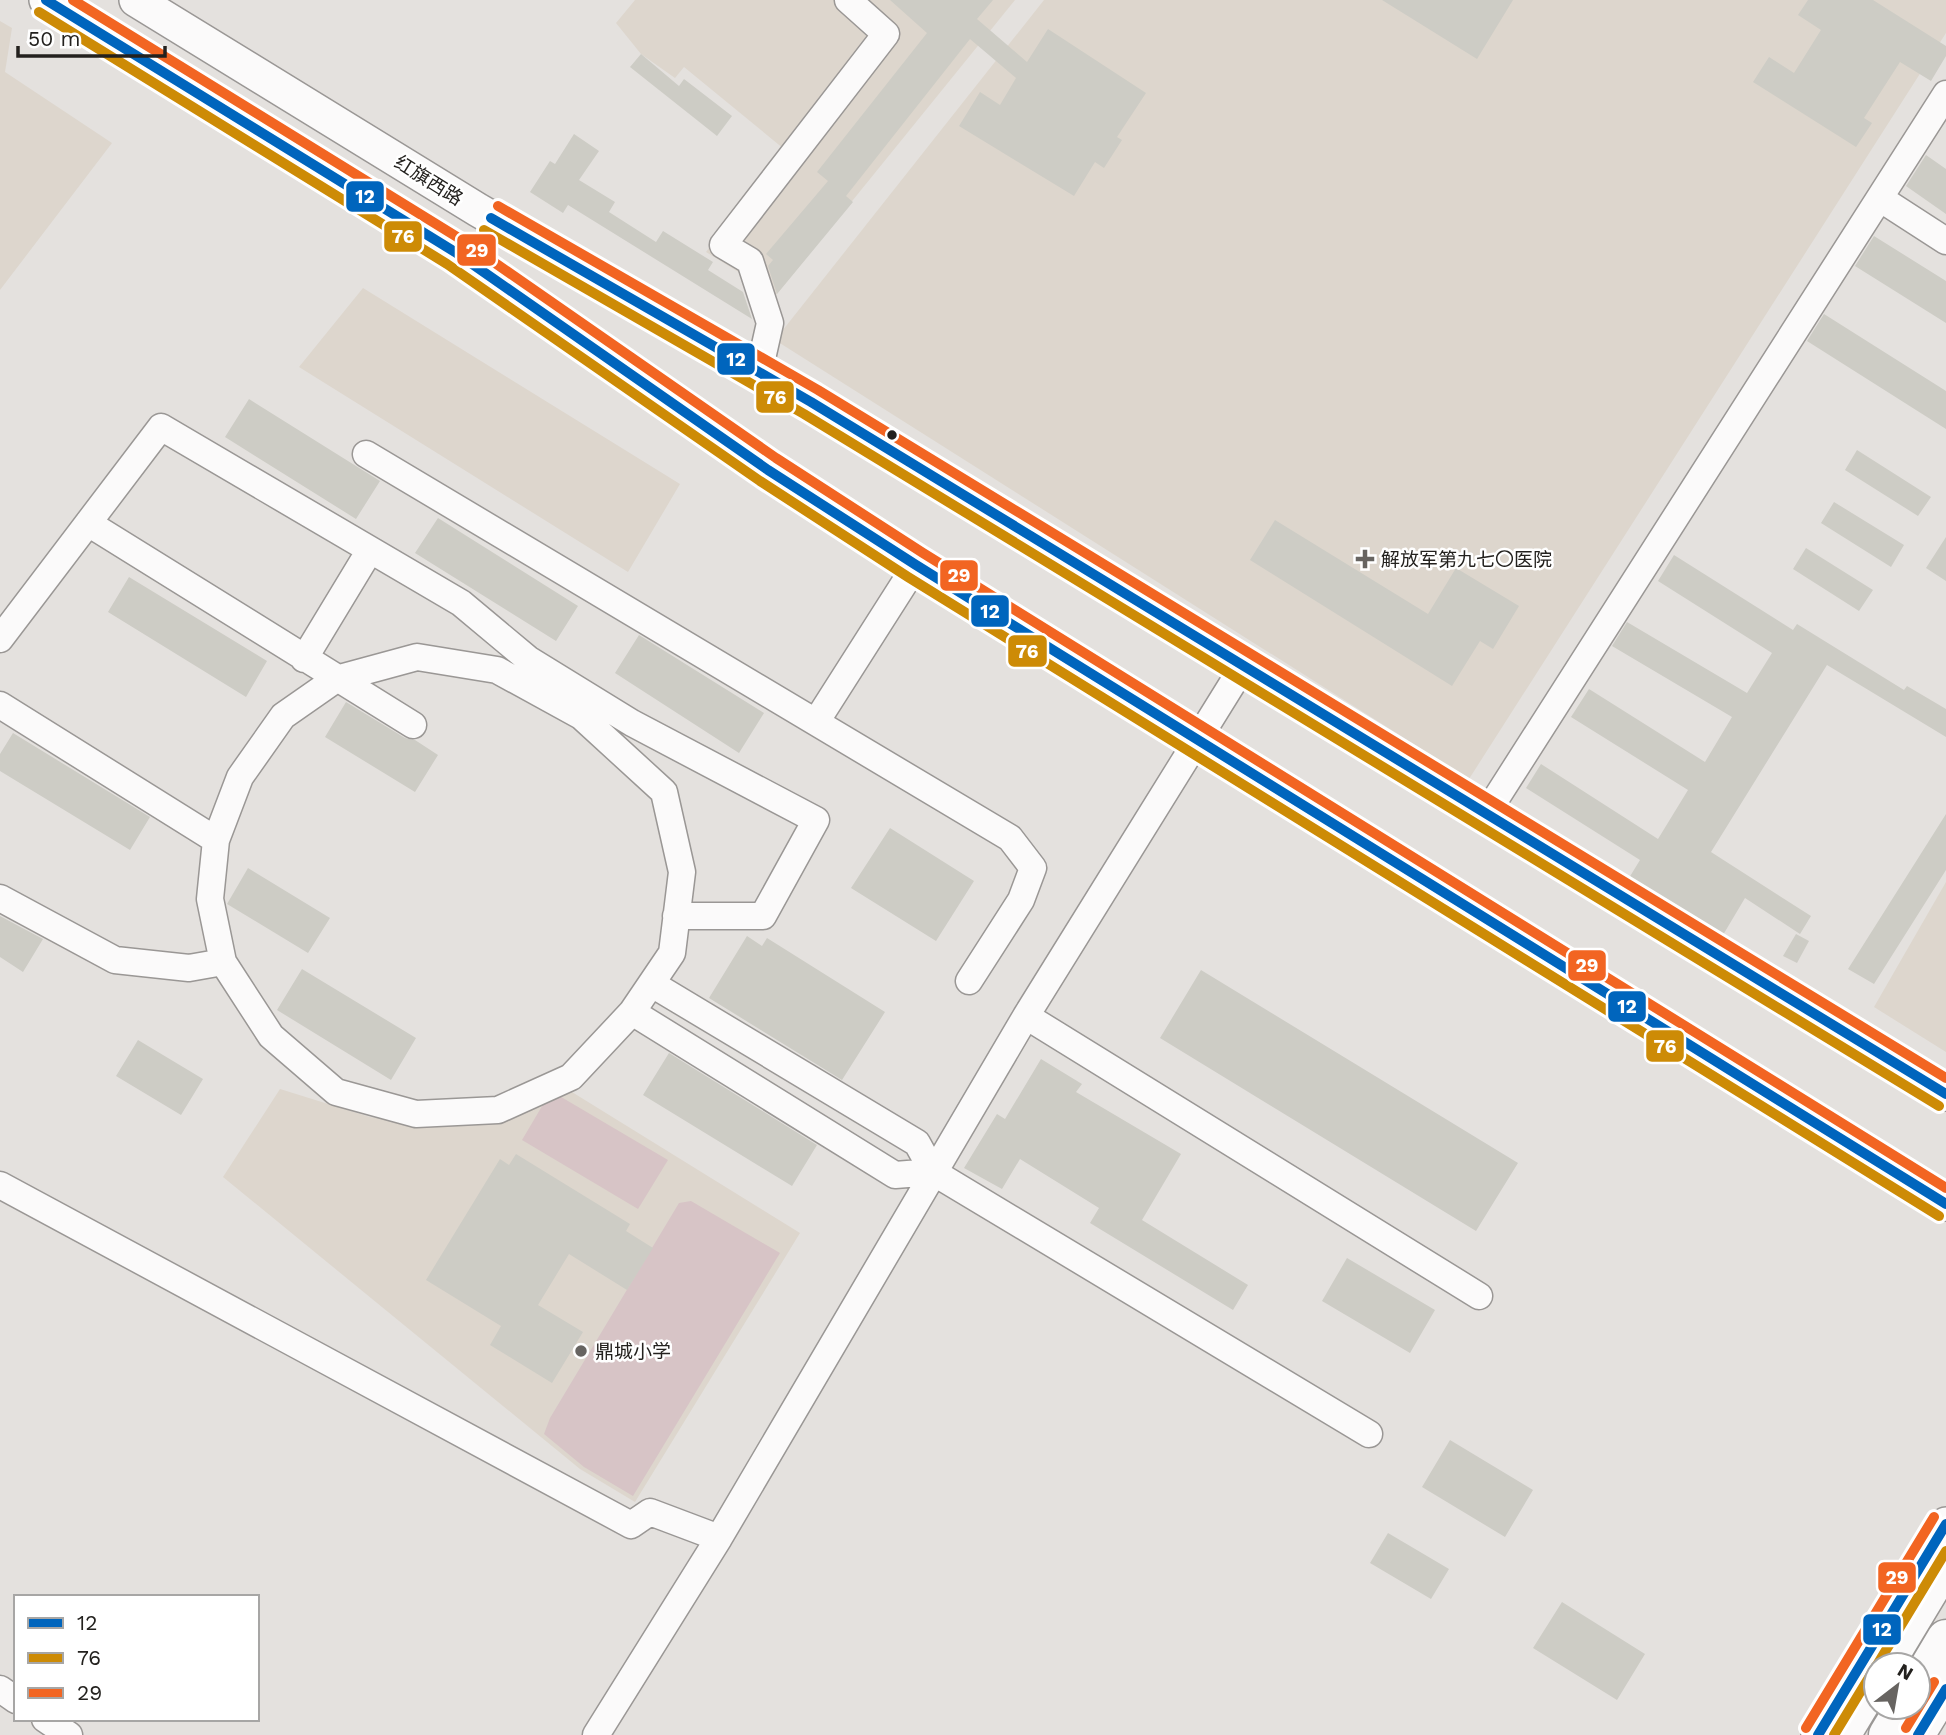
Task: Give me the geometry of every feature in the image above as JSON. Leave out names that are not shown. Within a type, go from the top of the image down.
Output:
[{"type":"highway","points":[[1892,1651],[1946,1562]]},
{"type":"highway","points":[[1932,1663],[1946,1640]]},
{"type":"highway","points":[[1841,1735],[1862,1701]]},
{"type":"main road","points":[[47,0],[455,252],[768,470],[916,565],[1946,1204]]},
{"type":"main road","name":"红旗西路","points":[[136,0],[478,210],[759,372],[1946,1094]]},
{"type":"main road","points":[[1818,1735],[1946,1524]]},
{"type":"main road","points":[[1918,1735],[1946,1689]]},
{"type":"street","points":[[759,372],[769,323],[750,261],[723,245],[886,34],[848,0]]},
{"type":"street","points":[[1495,800],[1946,94]]},
{"type":"street","points":[[1881,198],[1946,241]]},
{"type":"street","points":[[0,639],[160,427],[461,603],[585,706],[664,792],[682,872],[676,916],[672,953],[632,1012],[571,1077],[498,1110],[416,1114],[336,1092],[271,1036],[223,962],[210,899],[216,840],[240,777],[283,716],[336,678],[417,657],[497,670],[585,706],[632,723],[816,820],[763,916],[676,916]]},
{"type":"street","points":[[366,454],[1010,838],[1032,868],[1021,900],[969,981]]},
{"type":"street","points":[[88,523],[413,725]]},
{"type":"street","points":[[304,659],[370,550]]},
{"type":"street","points":[[816,722],[916,565]]},
{"type":"street","points":[[596,1735],[719,1538],[1026,1016],[1244,666]]},
{"type":"street","points":[[0,705],[216,840]]},
{"type":"street","points":[[0,898],[115,960],[189,968],[223,962]]},
{"type":"street","points":[[652,984],[917,1143],[933,1172],[1368,1434]]},
{"type":"street","points":[[632,1012],[895,1175],[933,1172]]},
{"type":"street","points":[[1026,1016],[1479,1296]]},
{"type":"street","points":[[0,1185],[631,1525],[650,1512],[719,1538]]},
{"type":"street","points":[[48,1721],[69,1735]]},
{"type":"shaded area","points":[[635,0],[1015,0],[776,295],[706,252],[784,149],[684,67],[675,78],[641,54],[616,23]]},
{"type":"shaded area","name":"解放军第九七〇医院","points":[[1044,0],[1946,0],[1946,33],[1469,779],[775,340]]},
{"type":"shaded area","points":[[0,21],[12,28],[5,72],[112,143],[0,290]]},
{"type":"shaded area","points":[[363,288],[680,484],[628,572],[299,367]]},
{"type":"shaded area","points":[[1946,882],[1946,1052],[1874,1007]]},
{"type":"shaded area","name":"鼎城小学","points":[[559,1084],[800,1233],[635,1502],[580,1469],[223,1177],[280,1089],[370,1117],[437,1126]]},
{"type":"shaded area","points":[[551,1091],[668,1160],[638,1209],[522,1140]]},
{"type":"shaded area","points":[[691,1201],[780,1253],[633,1496],[584,1467],[544,1434],[550,1418],[679,1203]]},
{"type":"building","points":[[890,0],[993,0],[977,19],[1027,62],[1048,29],[1146,93],[1117,137],[1122,140],[1104,168],[1095,162],[1074,196],[959,126],[980,92],[1000,105],[1016,78],[970,39],[846,196],[853,202],[777,294],[768,266],[773,260],[766,254],[828,181],[817,172],[927,33]]},
{"type":"building","points":[[1382,0],[1513,0],[1477,59]]},
{"type":"building","points":[[1808,0],[1873,0],[1946,46],[1946,56],[1931,81],[1900,62],[1864,118],[1872,123],[1856,147],[1753,82],[1769,57],[1794,73],[1821,30],[1798,15]]},
{"type":"building","points":[[641,54],[679,86],[684,79],[732,116],[717,136],[630,67]]},
{"type":"building","points":[[574,134],[599,151],[579,180],[615,202],[609,212],[656,242],[663,231],[713,262],[708,270],[743,292],[752,319],[568,205],[563,213],[530,192],[550,161],[555,164]]},
{"type":"building","points":[[1926,155],[1946,169],[1946,214],[1906,186]]},
{"type":"building","points":[[1874,236],[1946,281],[1946,323],[1855,266]]},
{"type":"building","points":[[1824,314],[1946,391],[1946,429],[1807,341]]},
{"type":"building","points":[[249,399],[380,481],[356,519],[225,437]]},
{"type":"building","points":[[1857,450],[1931,497],[1918,516],[1845,470]]},
{"type":"building","points":[[1834,502],[1904,545],[1891,567],[1821,523]]},
{"type":"building","points":[[438,518],[578,606],[556,641],[415,553]]},
{"type":"building","points":[[1275,520],[1428,614],[1456,568],[1519,606],[1493,649],[1480,641],[1452,686],[1250,560]]},
{"type":"building","points":[[1946,537],[1946,581],[1926,568]]},
{"type":"building","points":[[1806,548],[1873,590],[1859,611],[1793,569]]},
{"type":"building","points":[[1674,555],[1793,630],[1797,624],[1904,690],[1907,686],[1946,709],[1946,737],[1827,665],[1711,852],[1811,916],[1800,934],[1745,898],[1723,935],[1629,878],[1640,860],[1526,788],[1541,764],[1658,839],[1688,790],[1571,717],[1589,689],[1705,762],[1732,717],[1612,646],[1627,622],[1747,693],[1772,653],[1658,581]]},
{"type":"building","points":[[129,577],[267,661],[246,697],[108,612]]},
{"type":"building","points":[[639,635],[764,713],[739,753],[615,673]]},
{"type":"building","points":[[346,702],[438,755],[415,792],[325,737]]},
{"type":"building","points":[[13,733],[150,817],[130,850],[0,771],[0,754]]},
{"type":"building","points":[[1946,814],[1946,870],[1874,984],[1848,969]]},
{"type":"building","points":[[890,828],[974,881],[936,941],[851,888]]},
{"type":"building","points":[[248,868],[330,918],[308,953],[227,904]]},
{"type":"building","points":[[0,916],[43,939],[23,972],[0,957]]},
{"type":"building","points":[[1796,934],[1809,941],[1797,963],[1783,956]]},
{"type":"building","points":[[747,936],[762,946],[767,938],[885,1012],[842,1080],[709,998]]},
{"type":"building","points":[[302,969],[416,1038],[391,1080],[277,1010]]},
{"type":"building","points":[[1201,970],[1518,1163],[1476,1231],[1160,1038]]},
{"type":"building","points":[[138,1040],[203,1079],[181,1115],[116,1076]]},
{"type":"building","points":[[669,1053],[817,1145],[792,1186],[643,1095]]},
{"type":"building","points":[[1041,1059],[1082,1084],[1076,1092],[1181,1154],[1142,1220],[1248,1285],[1233,1310],[1090,1223],[1099,1208],[1020,1159],[1002,1189],[964,1168],[997,1114],[1005,1119]]},
{"type":"building","points":[[516,1154],[630,1224],[626,1231],[653,1248],[627,1290],[569,1254],[538,1305],[583,1332],[552,1383],[490,1345],[501,1326],[426,1280],[500,1159],[509,1165]]},
{"type":"building","points":[[1347,1258],[1435,1310],[1410,1353],[1322,1301]]},
{"type":"building","points":[[1450,1440],[1533,1490],[1505,1537],[1422,1487]]},
{"type":"building","points":[[1388,1533],[1449,1569],[1431,1599],[1370,1563]]},
{"type":"building","points":[[1562,1602],[1645,1654],[1617,1700],[1533,1648]]},
{"type":"transit line","name":"12","points":[[46,0],[455,252],[768,470],[916,565],[1946,1204]]},
{"type":"transit line","name":"29","points":[[73,0],[462,240],[776,458],[923,553],[1946,1188]]},
{"type":"transit line","name":"76","points":[[39,12],[447,264],[760,481],[908,577],[1939,1216]]},
{"type":"transit line","name":"29","points":[[498,206],[818,390],[1946,1078]]},
{"type":"transit line","name":"12","points":[[491,218],[811,402],[1946,1094]]},
{"type":"transit line","name":"76","points":[[484,230],[804,414],[1939,1106]]},
{"type":"transit line","name":"29","points":[[1806,1728],[1934,1517]]},
{"type":"transit line","name":"12","points":[[1818,1735],[1946,1524]]},
{"type":"transit line","name":"76","points":[[1885,1651],[1946,1551]]},
{"type":"transit line","name":"29","points":[[1906,1728],[1934,1682]]},
{"type":"transit line","name":"76","points":[[1834,1735],[1862,1689]]},
{"type":"transit line","name":"12","points":[[1918,1735],[1946,1689]]},
{"type":"place","name":"解放军第九七〇医院","points":[[1365,559]]},
{"type":"place","name":"鼎城小学","points":[[581,1351]]}]
